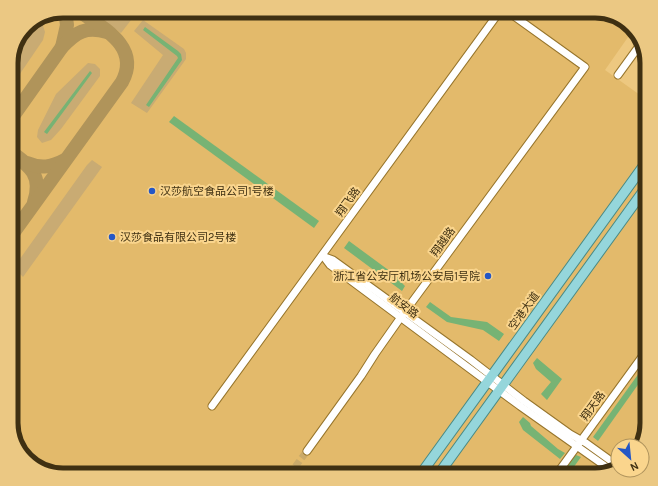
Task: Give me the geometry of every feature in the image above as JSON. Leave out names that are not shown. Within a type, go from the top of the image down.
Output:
[{"type":"main road","name":"空港大道","points":[[425,468],[640,171]]},
{"type":"main road","points":[[443,468],[640,196]]},
{"type":"street","name":"翔飞路","points":[[212,406],[495,18]]},
{"type":"street","name":"翔越路","points":[[307,451],[403,315],[585,67],[518,18]]},
{"type":"street","points":[[618,75],[637,49]]},
{"type":"street","name":"航安路","points":[[322,256],[330,265],[403,315],[490,379],[577,447],[606,467]]},
{"type":"street","name":"翔天路","points":[[561,468],[640,360]]},
{"type":"street","name":"航安路","points":[[501,388],[570,434],[582,440],[610,460]]},
{"type":"shaded area","points":[[63,18],[601,18],[618,24],[630,34],[605,70],[640,95],[640,423],[638,437],[610,438],[610,466],[595,468],[63,468],[49,466],[36,459],[29,453],[23,443],[18,426],[18,60],[21,46],[26,38],[31,31],[46,21]]},
{"type":"shaded area","points":[[101,18],[133,18],[121,33]]},
{"type":"shaded area","points":[[143,20],[184,49],[186,53],[186,59],[147,113],[131,103],[163,55],[134,31]]},
{"type":"shaded area","points":[[42,23],[45,32],[43,40],[18,77],[18,60],[21,46],[31,31]]},
{"type":"shaded area","points":[[145,27],[178,51],[181,54],[182,60],[149,107],[146,105],[178,58],[143,30]]},
{"type":"shaded area","points":[[88,63],[95,64],[100,69],[100,76],[61,129],[51,140],[42,143],[37,137],[38,130],[56,94]]},
{"type":"shaded area","points":[[90,71],[92,73],[47,134],[44,132]]},
{"type":"shaded area","points":[[174,116],[319,221],[314,228],[169,122]]},
{"type":"shaded area","points":[[92,160],[102,167],[23,277],[20,274],[18,262]]},
{"type":"shaded area","points":[[349,241],[402,280],[402,283],[405,286],[402,291],[344,248]]},
{"type":"shaded area","points":[[430,302],[451,317],[487,322],[504,334],[499,341],[483,330],[447,322],[426,307]]},
{"type":"shaded area","points":[[537,358],[562,379],[547,400],[541,394],[551,382],[536,369],[533,363]]},
{"type":"shaded area","points":[[640,372],[640,382],[598,441],[593,437]]},
{"type":"shaded area","points":[[523,417],[530,423],[531,426],[558,449],[565,453],[560,459],[523,430],[519,422]]},
{"type":"shaded area","points":[[576,455],[581,457],[573,468],[565,468],[573,456]]},
{"type":"taxiway","points":[[62,47],[67,25],[66,18]]},
{"type":"taxiway","points":[[18,226],[122,82],[127,70],[127,59],[117,40],[90,18]]},
{"type":"taxiway","points":[[18,109],[62,47],[72,37],[87,30],[100,30],[107,32]]},
{"type":"taxiway","points":[[18,157],[29,167],[36,178],[37,185],[34,202]]},
{"type":"taxiway","points":[[27,163],[42,167],[56,164],[65,160]]},
{"type":"tunnel","points":[[294,468],[307,451]]},
{"type":"place","name":"汉莎航空食品公司1号楼","points":[[152,191]]},
{"type":"place","name":"汉莎食品有限公司2号楼","points":[[112,237]]},
{"type":"place","name":"浙江省公安厅机场公安局1号院","points":[[488,276]]}]
